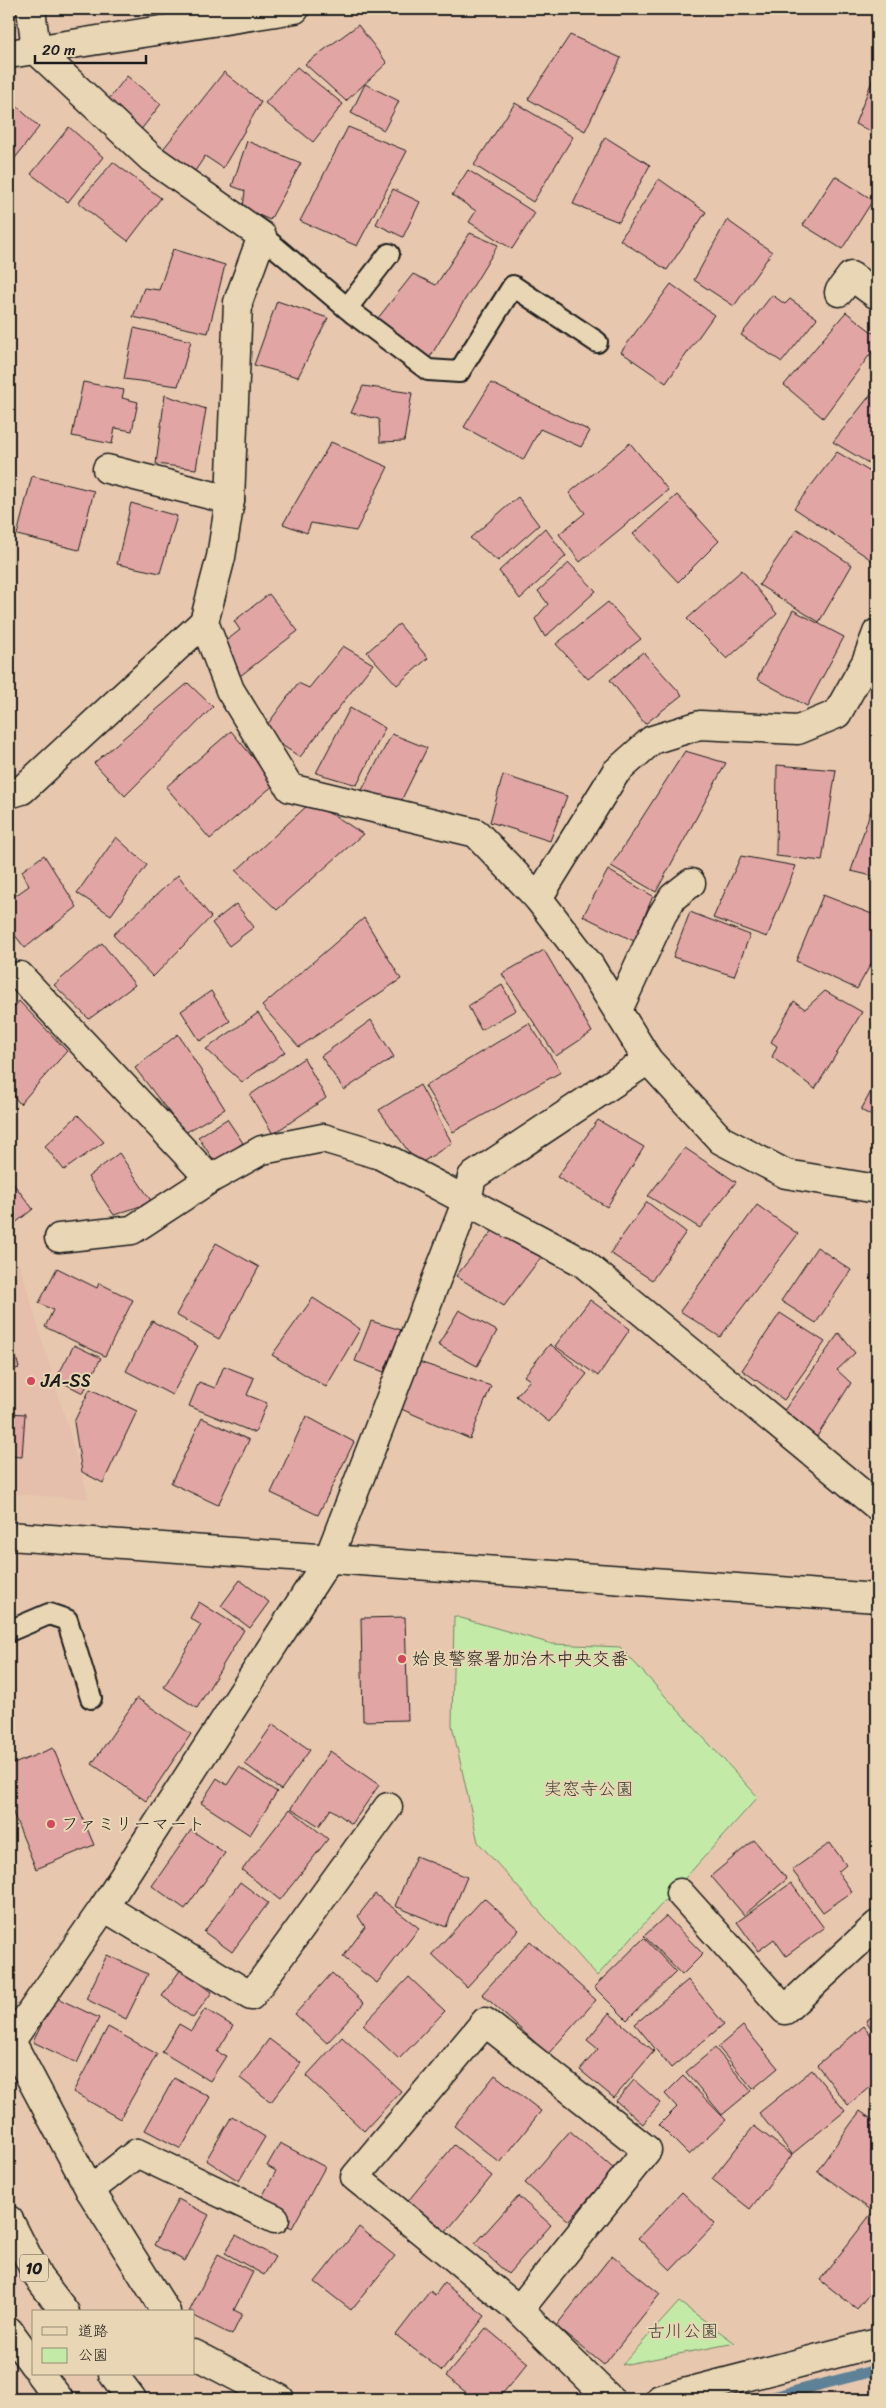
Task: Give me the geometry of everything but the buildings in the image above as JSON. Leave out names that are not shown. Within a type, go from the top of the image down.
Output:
[{"type":"main road","points":[[9,794],[22,790],[204,622],[220,557],[230,500],[238,302],[262,236],[151,158],[36,50],[31,9]]},
{"type":"main road","points":[[9,54],[295,9]]},
{"type":"main road","points":[[839,292],[850,276],[877,295]]},
{"type":"main road","points":[[106,469],[230,500]]},
{"type":"main road","points":[[204,622],[230,690],[290,788],[476,833],[538,898],[590,966],[648,1060],[721,1140],[786,1174],[877,1189]]},
{"type":"main road","points":[[538,898],[616,772],[652,740],[700,725],[798,730],[837,714],[866,662],[877,633]]},
{"type":"main road","points":[[618,1010],[662,915],[673,897],[690,883]]},
{"type":"main road","points":[[12,975],[210,1179]]},
{"type":"main road","points":[[165,2310],[90,2190],[11,2041],[104,1907],[328,1560],[467,1200],[472,1177],[648,1060]]},
{"type":"main road","points":[[59,1238],[132,1230],[210,1179],[262,1150],[323,1138],[380,1155],[582,1262],[877,1506]]},
{"type":"main road","points":[[9,1536],[94,1540],[328,1560],[877,1598]]},
{"type":"main road","points":[[104,1907],[251,1996],[388,1807]]},
{"type":"main road","points":[[680,1893],[785,2010],[877,1925]]},
{"type":"main road","points":[[519,2310],[647,2150],[485,2022],[355,2177],[519,2310],[610,2399]]},
{"type":"main road","points":[[90,2190],[137,2153],[275,2219]]},
{"type":"main road","name":"10","points":[[9,2220],[38,2277],[63,2310]]},
{"type":"main road","points":[[9,2331],[32,2362]]},
{"type":"main road","points":[[660,2399],[877,2343]]},
{"type":"main road","points":[[195,2355],[280,2399]]},
{"type":"main road","points":[[42,2376],[59,2399]]},
{"type":"main road","points":[[115,2376],[132,2399]]},
{"type":"lane","points":[[262,236],[347,308],[428,370],[459,372],[513,286],[597,342]]},
{"type":"lane","points":[[347,308],[388,254]]},
{"type":"lane","points":[[9,1631],[49,1614],[68,1620],[91,1698]]},
{"type":"shaded area","name":"JA-SS","points":[[20,1265],[89,1499],[9,1494],[9,1268]]},
{"type":"green space","name":"実窓寺公園","points":[[454,1616],[552,1644],[620,1647],[758,1797],[597,1976],[478,1842],[452,1725]]},
{"type":"green space","name":"古川公園","points":[[679,2302],[735,2343],[622,2365]]},
{"type":"waterway","points":[[765,2399],[877,2370]]},
{"type":"place","name":"JA-SS","points":[[31,1381]]},
{"type":"place","name":"姶良警察署加治木中央交番","points":[[402,1659]]},
{"type":"place","name":"ファミリーマート","points":[[51,1824]]}]
